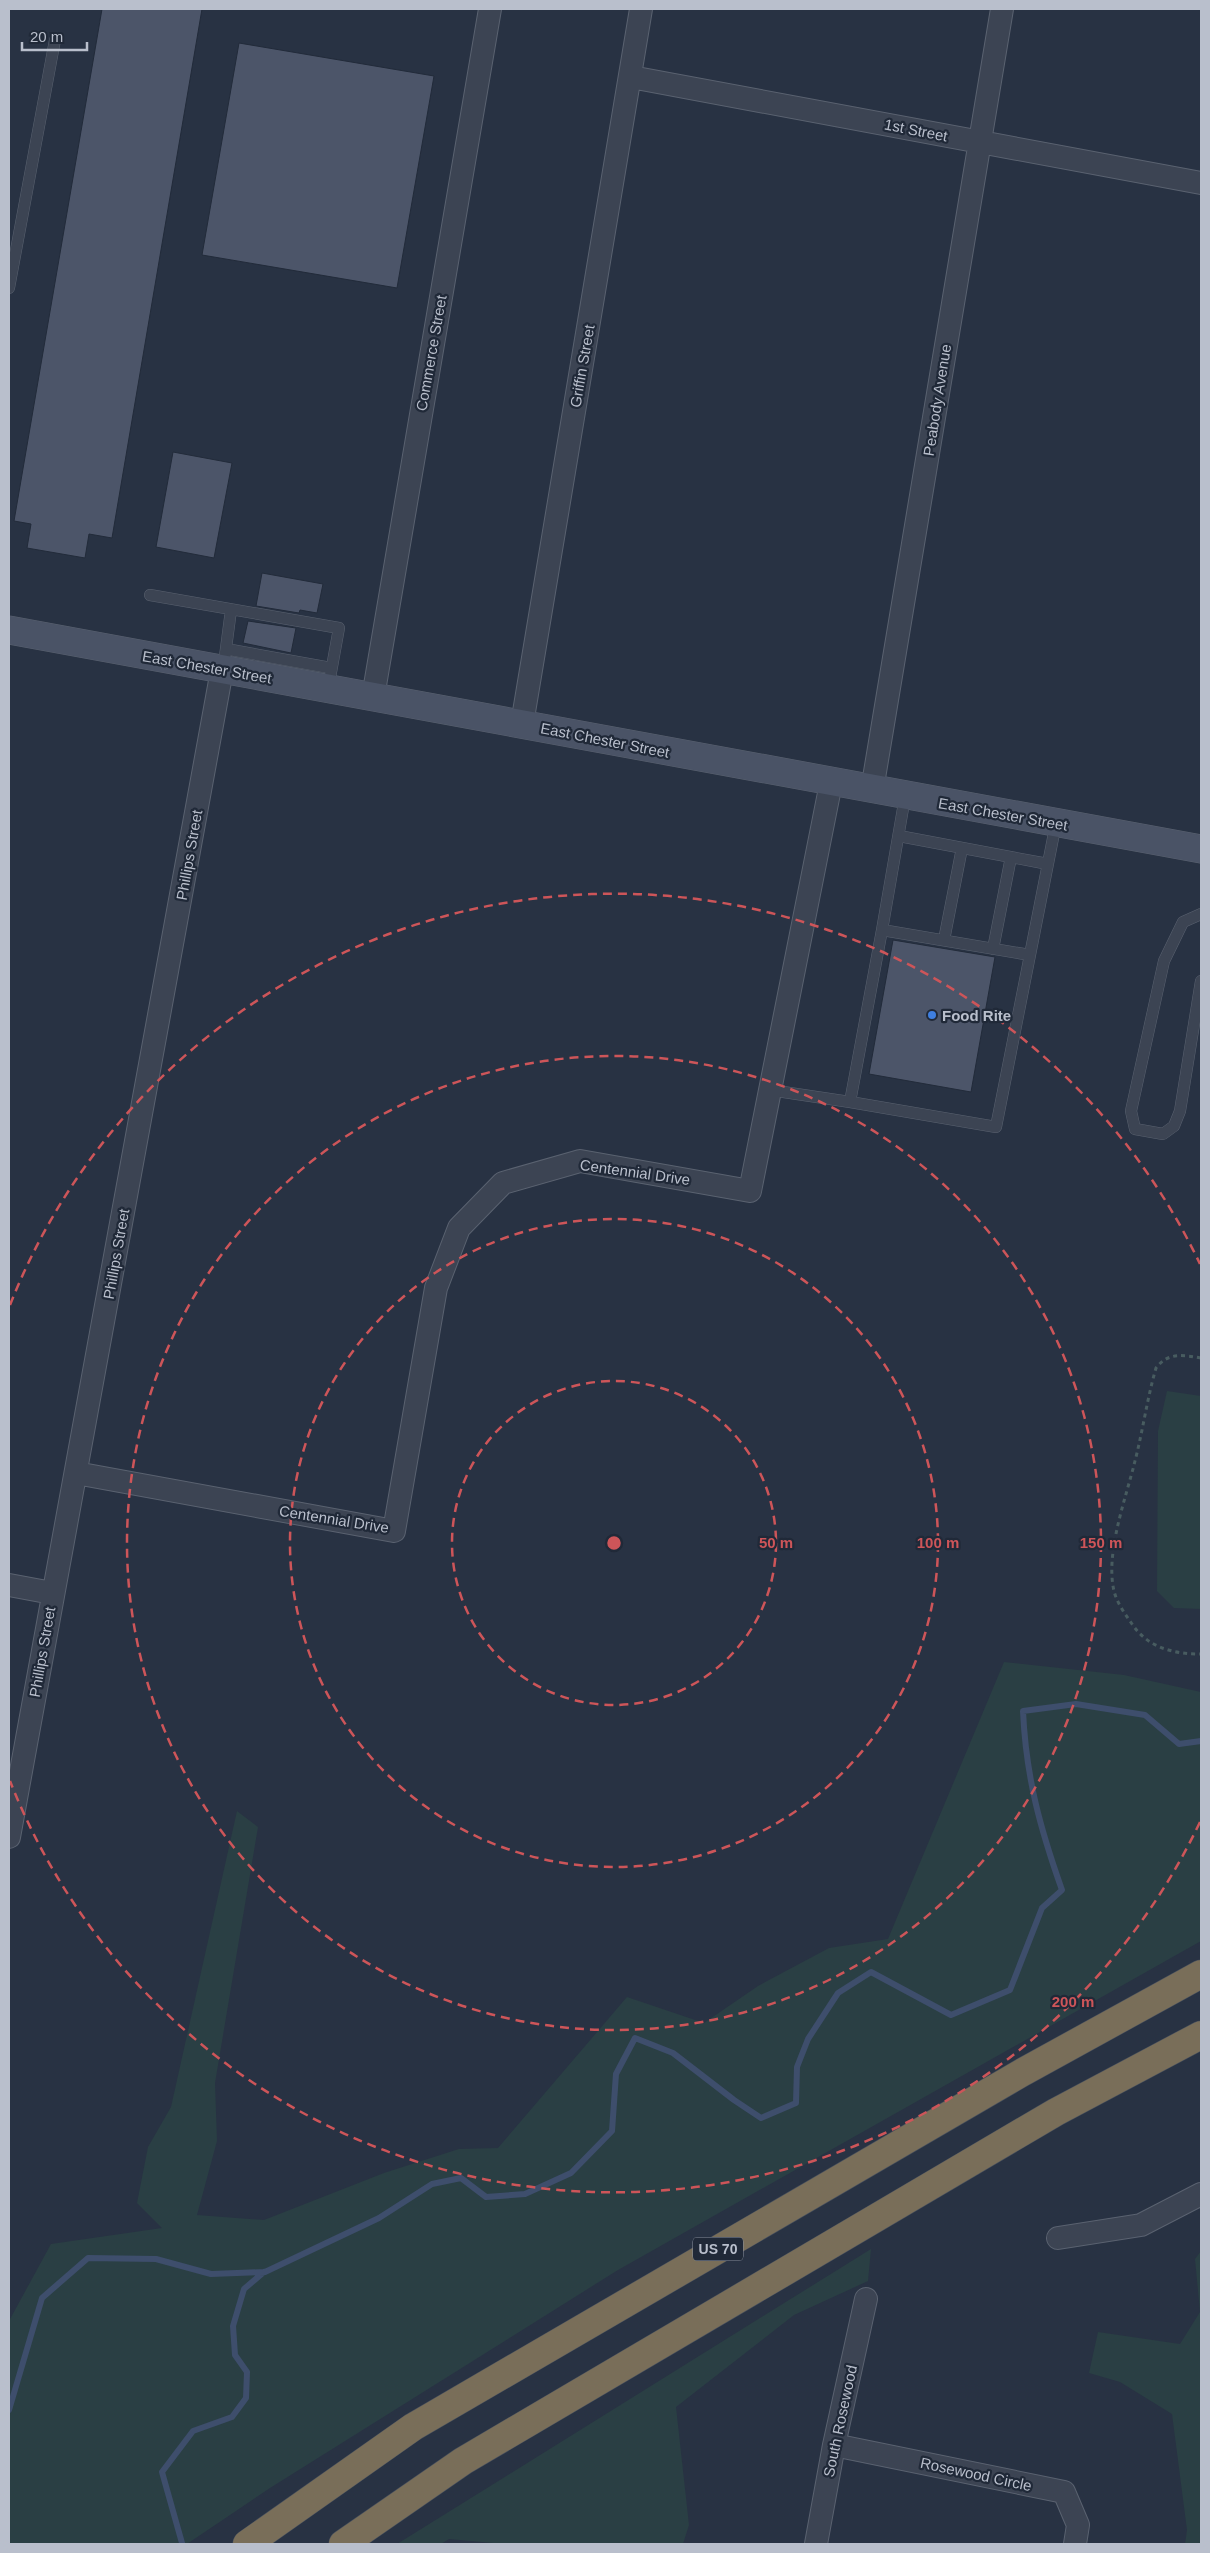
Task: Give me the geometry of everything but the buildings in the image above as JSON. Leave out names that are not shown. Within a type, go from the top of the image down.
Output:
[{"type":"highway","name":"US 70","points":[[247,2544],[413,2427],[1023,2072],[1201,1974]]},
{"type":"highway","points":[[343,2544],[463,2461],[1056,2112],[1201,2035]]},
{"type":"main road","name":"East Chester Street","points":[[9,630],[224,660],[329,678],[373,697],[906,797],[1201,849]]},
{"type":"street","name":"Commerce Street","points":[[373,697],[490,9]]},
{"type":"street","name":"Griffin Street","points":[[522,724],[642,9]]},
{"type":"street","name":"Peabody Avenue","points":[[872,790],[1002,9]]},
{"type":"street","name":"1st Street","points":[[631,77],[1201,183]]},
{"type":"street","name":"Phillips Street","points":[[9,1837],[52,1593],[76,1474],[224,660]]},
{"type":"street","name":"Centennial Drive","points":[[76,1474],[394,1531],[436,1288],[459,1228],[503,1183],[580,1161],[750,1190],[831,783]]},
{"type":"street","points":[[9,1585],[52,1593]]},
{"type":"street","points":[[1058,2238],[1142,2225],[1201,2194]]},
{"type":"street","name":"South Rosewood","points":[[816,2544],[834,2445],[866,2299]]},
{"type":"street","name":"Rosewood Circle","points":[[834,2445],[1064,2492],[1078,2526],[1075,2544]]},
{"type":"lane","points":[[9,288],[55,40]]},
{"type":"lane","points":[[150,595],[339,628],[329,678]]},
{"type":"lane","points":[[224,660],[231,610]]},
{"type":"lane","points":[[850,1102],[906,797]]},
{"type":"lane","points":[[770,1090],[996,1127],[1056,823]]},
{"type":"lane","points":[[898,836],[1048,864]]},
{"type":"lane","points":[[944,940],[962,848]]},
{"type":"lane","points":[[992,949],[1011,858]]},
{"type":"lane","points":[[1201,914],[1183,922],[1164,961],[1131,1111],[1135,1129],[1163,1134],[1174,1126],[1180,1111],[1201,981]]},
{"type":"lane","points":[[882,930],[1030,955]]},
{"type":"path","points":[[1201,1358],[1168,1356],[1156,1368],[1115,1544],[1112,1578],[1114,1592],[1122,1609],[1135,1628],[1147,1640],[1174,1652],[1201,1654]]},
{"type":"green space","points":[[1167,1391],[1201,1396],[1201,1609],[1174,1608],[1157,1591],[1158,1431]]},
{"type":"green space","points":[[1004,1662],[1124,1675],[1201,1692],[1201,1941],[618,2270],[270,2488],[187,2544],[9,2544],[9,2321],[51,2244],[162,2228],[137,2203],[148,2147],[171,2107],[237,1811],[258,1827],[215,2083],[217,2141],[197,2215],[264,2220],[384,2173],[459,2149],[498,2148],[627,1997],[704,2023],[758,1986],[829,1948],[888,1939]]},
{"type":"green space","points":[[871,2249],[868,2281],[794,2315],[676,2407],[689,2525],[683,2544],[504,2544],[449,2539],[441,2544],[397,2544]]},
{"type":"green space","points":[[1201,2251],[1201,2544],[1185,2544],[1187,2530],[1172,2414],[1120,2382],[1089,2373],[1098,2332],[1180,2344],[1200,2312],[1195,2259]]},
{"type":"waterway","points":[[9,2410],[42,2298],[88,2258],[156,2259],[211,2274],[265,2272],[379,2218],[432,2184],[461,2178],[486,2197],[525,2194],[571,2173],[612,2131],[616,2074],[635,2038],[673,2053],[734,2100],[761,2118],[796,2103],[797,2067],[808,2039],[838,1993],[871,1972],[951,2015],[1010,1990],[1042,1908],[1062,1890],[1035,1802],[1027,1758],[1023,1711],[1076,1704],[1145,1715],[1179,1744],[1201,1741]]},
{"type":"waterway","points":[[182,2543],[162,2472],[193,2431],[232,2417],[246,2398],[247,2372],[235,2355],[233,2326],[244,2289],[264,2272]]},
{"type":"place","name":"Food Rite","points":[[932,1015]]}]
